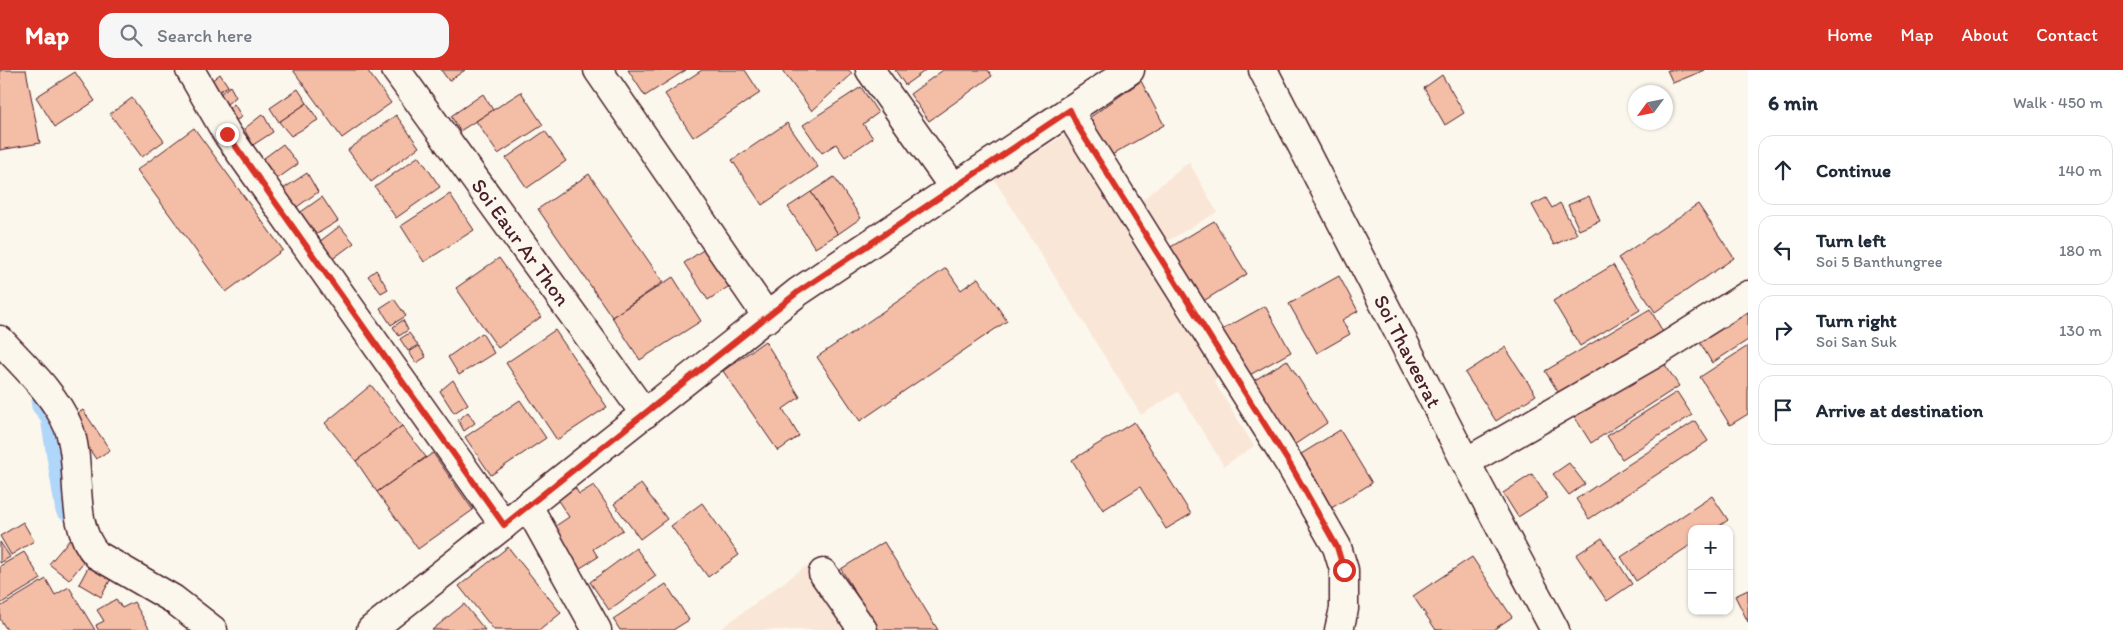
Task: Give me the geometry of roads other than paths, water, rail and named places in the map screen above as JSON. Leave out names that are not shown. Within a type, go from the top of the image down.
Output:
[{"type":"street","points":[[190,70],[227,134],[504,525]]},
{"type":"street","name":"Soi Eaur Ar Thon","points":[[396,70],[645,414]]},
{"type":"street","points":[[598,70],[768,318]]},
{"type":"street","points":[[870,70],[954,188]]},
{"type":"street","points":[[371,630],[768,318],[798,292],[1130,70]]},
{"type":"street","name":"Soi Thaveerat","points":[[1263,70],[1552,629]]},
{"type":"street","points":[[1070,110],[1078,127],[1291,466],[1337,547],[1344,570],[1344,609],[1339,630]]},
{"type":"street","points":[[1466,462],[1659,351],[1748,295]]},
{"type":"street","points":[[0,340],[38,381],[68,425],[74,442],[80,519],[90,548],[97,555],[173,599],[212,630]]},
{"type":"street","points":[[528,506],[597,630]]},
{"type":"street","points":[[823,573],[863,630]]},
{"type":"waterway","points":[[44,404],[53,415],[68,508]]}]
